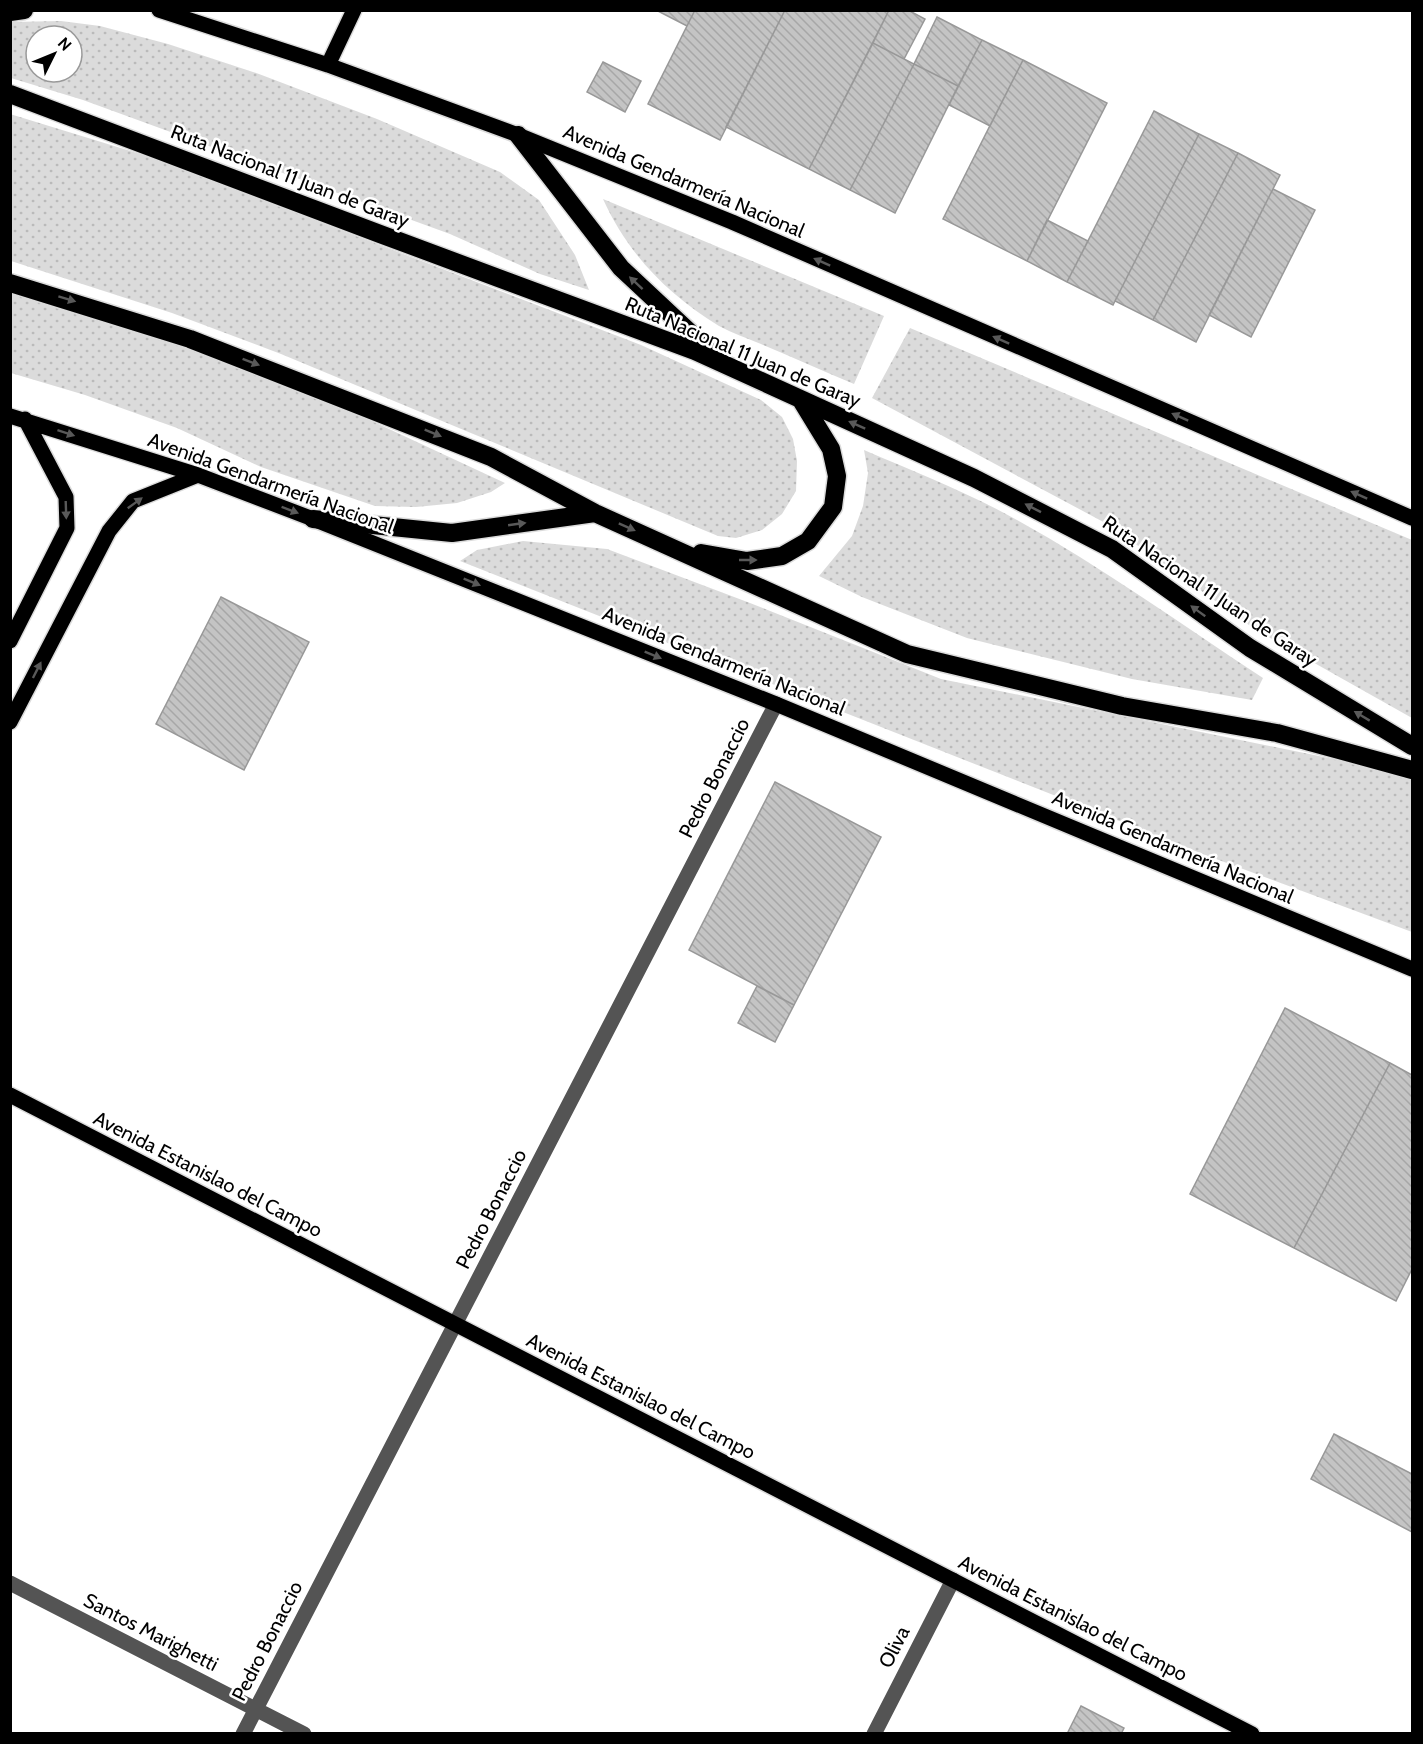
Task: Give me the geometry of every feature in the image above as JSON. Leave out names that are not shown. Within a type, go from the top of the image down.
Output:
[{"type":"highway","points":[[10,12],[24,10]]},
{"type":"highway","name":"Ruta Nacional 11 Juan de Garay","points":[[10,94],[695,351],[974,478],[1112,549],[1250,648],[1413,746]]},
{"type":"highway","points":[[518,135],[621,268],[725,365]]},
{"type":"highway","points":[[10,282],[190,339],[491,457],[594,513],[908,654],[1122,706],[1277,734],[1413,770]]},
{"type":"highway","points":[[669,547],[747,561],[782,556],[808,541],[833,507],[837,476],[831,449],[801,400]]},
{"type":"highway","points":[[313,519],[452,533],[594,513]]},
{"type":"main road","name":"Avenida Gendarmería Nacional","points":[[159,10],[328,65],[518,135],[743,227],[1413,518]]},
{"type":"main road","points":[[328,65],[354,10]]},
{"type":"main road","name":"Avenida Gendarmería Nacional","points":[[18,418],[198,475],[313,519],[776,704],[1413,969]]},
{"type":"main road","points":[[10,641],[67,528],[66,497],[18,418]]},
{"type":"main road","points":[[10,722],[109,531],[133,501],[198,475]]},
{"type":"main road","name":"Avenida Estanislao del Campo","points":[[10,1095],[1252,1734]]},
{"type":"street","name":"Pedro Bonaccio","points":[[243,1734],[776,704]]},
{"type":"street","name":"Oliva","points":[[874,1734],[953,1580]]},
{"type":"street","name":"Santos Marighetti","points":[[10,1583],[304,1734]]},
{"type":"shaded area","points":[[61,21],[100,26],[168,44],[259,74],[377,119],[500,172],[539,200],[575,255],[589,290],[540,274],[450,234],[83,100],[31,84],[84,84],[84,24],[24,24],[24,82],[11,78],[11,22]]},
{"type":"shaded area","points":[[10,114],[150,157],[641,345],[761,400],[782,417],[793,439],[797,461],[796,491],[782,514],[762,530],[736,538],[718,536],[281,354],[172,313],[11,261]]},
{"type":"shaded area","points":[[603,199],[884,316],[854,384],[729,331],[700,314],[666,286],[637,255],[624,238]]},
{"type":"shaded area","points":[[10,290],[253,362],[346,409],[505,483],[491,492],[457,503],[416,507],[375,506],[261,467],[177,428],[85,395],[11,373]]},
{"type":"shaded area","points":[[910,328],[1412,540],[1412,718],[1256,630],[1109,525],[872,398]]},
{"type":"shaded area","points":[[864,450],[999,510],[1111,577],[1263,678],[1252,700],[1132,679],[967,638],[862,597],[819,576],[852,536],[863,506],[868,473]]},
{"type":"shaded area","points":[[523,541],[607,549],[941,679],[1412,775],[1412,932],[1208,856],[460,561],[477,550]]},
{"type":"building","points":[[656,10],[695,10],[687,26]]},
{"type":"building","points":[[695,10],[785,10],[720,140],[648,104]]},
{"type":"building","points":[[785,10],[889,10],[809,169],[726,127]]},
{"type":"building","points":[[889,10],[908,10],[925,19],[904,59],[873,43]]},
{"type":"building","points":[[937,17],[982,40],[958,86],[914,64]]},
{"type":"building","points":[[982,40],[1023,60],[990,126],[949,105]]},
{"type":"building","points":[[873,43],[914,64],[850,190],[809,169]]},
{"type":"building","points":[[1023,60],[1107,103],[1027,261],[943,219]]},
{"type":"building","points":[[603,62],[641,81],[625,112],[587,92]]},
{"type":"building","points":[[914,64],[958,86],[895,213],[850,190]]},
{"type":"building","points":[[1154,111],[1199,134],[1113,305],[1067,282]]},
{"type":"building","points":[[1199,134],[1238,153],[1153,320],[1115,301]]},
{"type":"building","points":[[1238,153],[1280,175],[1196,342],[1153,320]]},
{"type":"building","points":[[1273,189],[1315,210],[1251,337],[1209,315]]},
{"type":"building","points":[[1047,220],[1088,241],[1067,282],[1027,261]]},
{"type":"building","points":[[221,597],[309,642],[244,770],[156,724]]},
{"type":"building","points":[[775,782],[881,837],[794,1005],[689,950]]},
{"type":"building","points":[[757,986],[794,1005],[775,1042],[738,1023]]},
{"type":"building","points":[[1285,1008],[1390,1063],[1294,1248],[1190,1194]]},
{"type":"building","points":[[1390,1063],[1412,1075],[1412,1269],[1396,1301],[1294,1248]]},
{"type":"building","points":[[1334,1434],[1412,1474],[1412,1532],[1311,1479]]},
{"type":"building","points":[[1081,1706],[1124,1728],[1121,1734],[1067,1734]]}]
